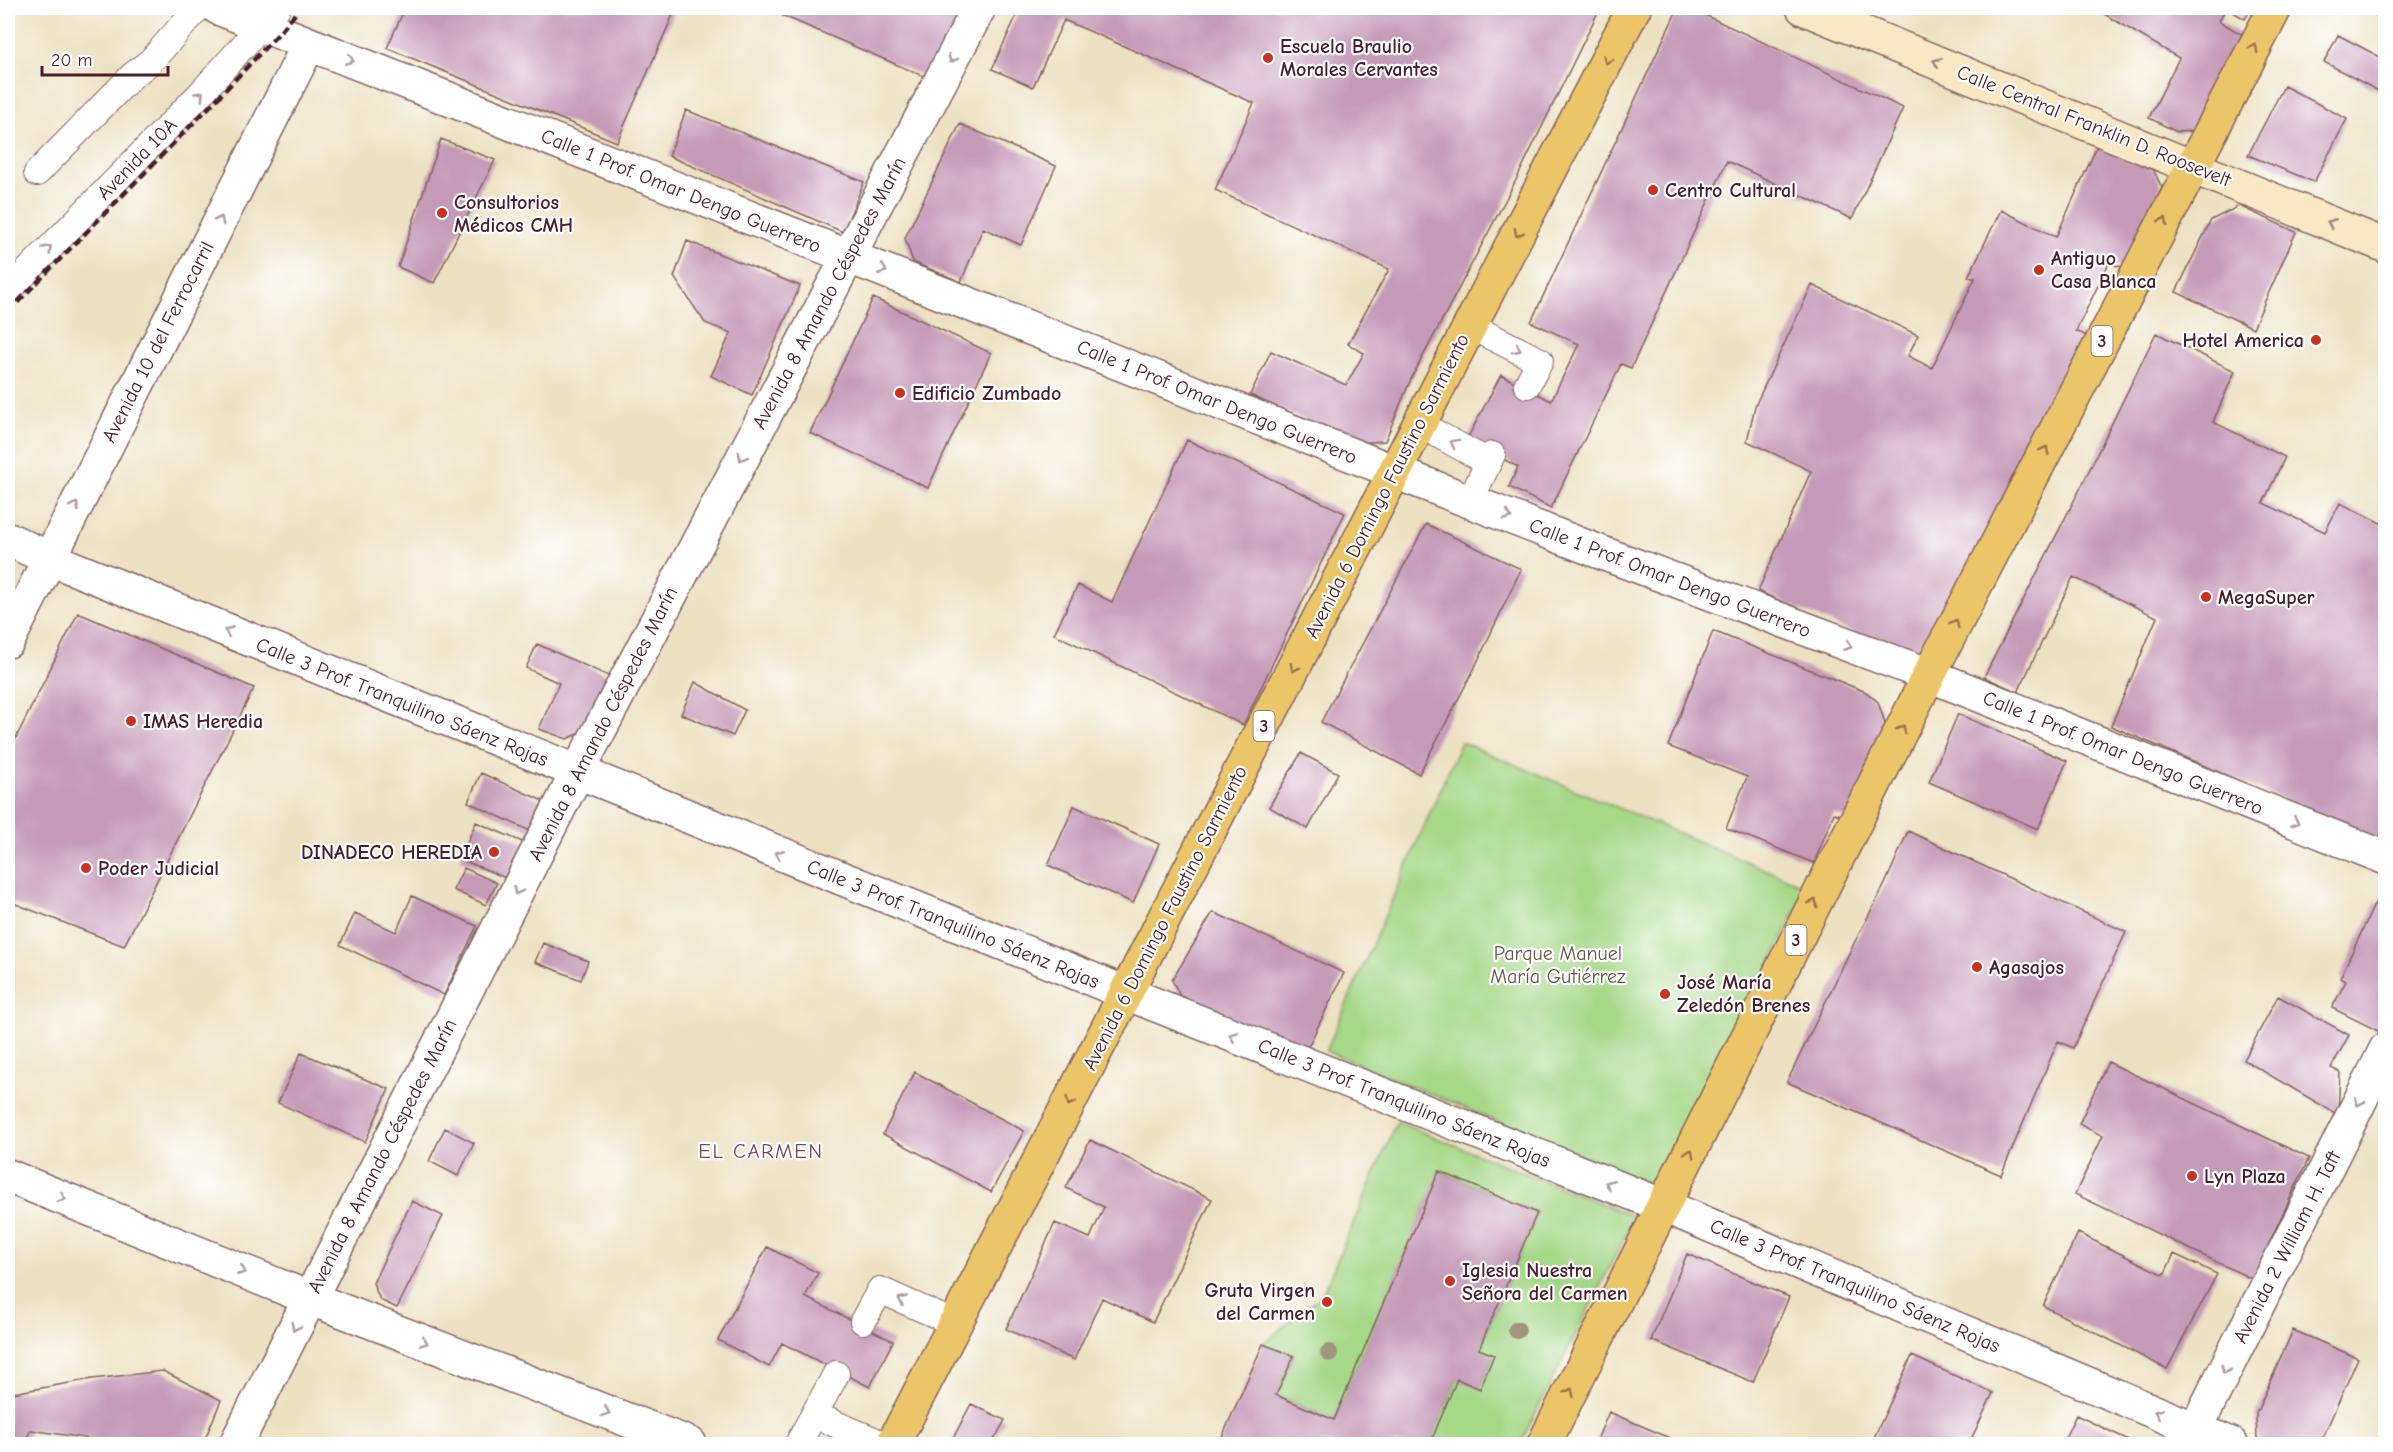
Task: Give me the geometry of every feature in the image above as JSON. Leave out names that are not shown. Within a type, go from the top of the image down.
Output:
[{"type":"main road","name":"Avenida 6 Domingo Faustino Sarmiento","points":[[893,1444],[1634,8]]},
{"type":"main road","name":"Calle Central Franklin D. Roosevelt","points":[[1803,8],[2385,246]]},
{"type":"main road","name":"3","points":[[1544,1444],[1929,675],[2275,8]]},
{"type":"street","name":"Calle 1 Prof. Omar Dengo Guerrero","points":[[218,8],[269,16],[309,44],[1395,472],[1868,654],[1929,675],[2385,858]]},
{"type":"street","name":"Avenida 8 Amando Céspedes Marín","points":[[236,1444],[577,773],[979,8]]},
{"type":"street","name":"Avenida 10 del Ferrocarril","points":[[8,641],[309,44]]},
{"type":"street","name":"Calle 3 Prof. Tranquilino Sáenz Rojas","points":[[8,539],[48,558],[577,773],[1664,1206],[2192,1437],[2231,1444]]},
{"type":"street","name":"Avenida 2 William H. Taft","points":[[2192,1437],[2385,1049]]},
{"type":"street","points":[[8,1176],[309,1298],[690,1444]]},
{"type":"lane","points":[[37,173],[132,76],[151,61],[198,8]]},
{"type":"lane","name":"Avenida 10A","points":[[8,291],[202,92],[269,16]]},
{"type":"lane","points":[[1470,326],[1540,361],[1527,386]]},
{"type":"lane","points":[[1419,424],[1490,458],[1470,501]]},
{"type":"lane","points":[[863,1321],[880,1290],[956,1324]]},
{"type":"lane","points":[[798,1444],[836,1374]]},
{"type":"lane","points":[[814,1415],[883,1444]]},
{"type":"green space","name":"Parque Manuel María Gutiérrez","points":[[1461,742],[1807,887],[1662,1189],[1326,1051]]},
{"type":"green space","points":[[1397,1122],[1635,1217],[1520,1444],[1430,1444],[1457,1379],[1480,1388],[1494,1356],[1479,1349],[1537,1213],[1440,1171],[1334,1420],[1276,1395],[1294,1356],[1263,1344],[1322,1295]]},
{"type":"building","points":[[405,8],[676,8],[617,142],[387,48]]},
{"type":"building","points":[[765,8],[955,8],[965,12],[930,79]]},
{"type":"building","points":[[1020,8],[1600,8],[1517,178],[1411,379],[1385,441],[1356,443],[1250,395],[1271,351],[1346,385],[1364,353],[1348,344],[1389,269],[1215,190],[1254,103],[1064,20],[1033,87],[992,69]]},
{"type":"building","name":"Centro Cultural","points":[[1678,8],[1690,8],[1903,108],[1852,219],[1727,161],[1631,368],[1621,364],[1551,508],[1509,487],[1518,467],[1467,439],[1501,375],[1551,401],[1579,344],[1531,322]]},
{"type":"building","points":[[2094,8],[2226,8],[2219,21],[2246,37],[2194,131],[2177,132],[2149,118],[2179,58]]},
{"type":"building","points":[[2226,8],[2251,8],[2245,19]]},
{"type":"building","points":[[2338,35],[2382,58],[2385,54],[2385,86],[2382,93],[2324,62]]},
{"type":"building","points":[[2284,86],[2347,119],[2314,182],[2248,155]]},
{"type":"building","points":[[686,110],[864,182],[843,232],[669,156]]},
{"type":"building","points":[[960,124],[1056,166],[1021,245],[983,228],[961,282],[913,262],[905,238]]},
{"type":"building","name":"Consultorios Médicos CMH","points":[[441,139],[495,160],[434,283],[398,267]]},
{"type":"building","points":[[2098,144],[2152,167],[2162,188],[2124,268],[2109,263],[2076,331],[2093,339],[1934,651],[1909,658],[1758,591],[1811,471],[1747,441],[1755,406],[1812,285],[1918,335],[1908,356],[1932,368],[1975,278],[1968,277],[2001,210],[2056,237]]},
{"type":"building","points":[[2239,206],[2296,232],[2253,328],[2176,292],[2211,220]]},
{"type":"building","points":[[687,241],[800,286],[752,395],[711,376],[731,333],[705,323],[674,277]]},
{"type":"building","name":"Edificio Zumbado","points":[[873,298],[991,353],[928,488],[810,433]]},
{"type":"building","points":[[2156,333],[2235,371],[2213,422],[2285,457],[2263,503],[2325,532],[2340,503],[2385,525],[2385,843],[2111,726],[2157,617],[2073,577],[2018,692],[1984,677]]},
{"type":"building","points":[[1187,440],[1345,513],[1243,725],[1054,634],[1078,585],[1112,602]]},
{"type":"building","points":[[1426,524],[1521,569],[1473,671],[1419,774],[1321,722]]},
{"type":"building","name":"IMAS Heredia","points":[[78,613],[254,688],[124,946],[8,901],[8,754]]},
{"type":"building","points":[[1713,631],[1866,692],[1878,702],[1888,732],[1852,819],[1834,813],[1814,863],[1726,828],[1747,777],[1668,746]]},
{"type":"building","points":[[537,644],[611,677],[585,731],[567,739],[539,729],[559,683],[526,668]]},
{"type":"building","points":[[695,682],[745,710],[733,736],[681,714]]},
{"type":"building","points":[[1958,714],[2067,761],[2038,829],[1929,782]]},
{"type":"building","points":[[1301,753],[1338,773],[1308,829],[1269,807]]},
{"type":"building","points":[[481,773],[543,801],[530,831],[468,802]]},
{"type":"building","points":[[1074,806],[1159,844],[1133,903],[1048,865]]},
{"type":"building","name":"DINADECO HEREDIA","points":[[476,822],[527,844],[513,881],[460,859]]},
{"type":"building","points":[[1908,831],[2126,932],[2073,1048],[2058,1041],[2001,1175],[1787,1082],[1885,884]]},
{"type":"building","points":[[464,868],[497,883],[486,905],[453,890]]},
{"type":"building","points":[[412,896],[477,926],[444,995],[340,945],[355,913],[396,932]]},
{"type":"building","points":[[2376,901],[2385,905],[2384,1034],[2332,1008],[2346,981],[2340,978]]},
{"type":"building","points":[[1213,912],[1344,973],[1306,1051],[1181,998],[1172,980]]},
{"type":"building","points":[[543,943],[588,961],[581,980],[535,962]]},
{"type":"building","points":[[2278,996],[2349,1035],[2331,1068],[2340,1072],[2338,1115],[2244,1060]]},
{"type":"building","points":[[301,1053],[389,1089],[365,1142],[278,1103]]},
{"type":"building","name":"Lyn Plaza","points":[[2108,1062],[2309,1158],[2252,1279],[2075,1194],[2103,1136],[2079,1124]]},
{"type":"building","points":[[915,1072],[1024,1131],[991,1192],[883,1134]]},
{"type":"building","points":[[445,1128],[474,1143],[458,1176],[429,1161]]},
{"type":"building","points":[[1090,1140],[1212,1199],[1153,1322],[1102,1298],[1074,1360],[1006,1329],[1055,1223],[1090,1238],[1104,1207],[1066,1188]]},
{"type":"building","name":"Iglesia Nuestra Señora del Carmen","points":[[1439,1171],[1537,1213],[1479,1349],[1494,1355],[1480,1389],[1457,1379],[1430,1444],[1219,1444],[1263,1344],[1294,1356],[1276,1395],[1334,1420]]},
{"type":"building","points":[[412,1201],[443,1216],[397,1308],[380,1300],[373,1283]]},
{"type":"building","points":[[2078,1233],[2164,1275],[2174,1254],[2217,1274],[2167,1369],[2043,1306]]},
{"type":"building","points":[[767,1247],[818,1273],[805,1297],[893,1341],[870,1387],[782,1343],[769,1367],[718,1340]]},
{"type":"building","points":[[1687,1254],[1789,1297],[1753,1382],[1651,1340]]},
{"type":"building","points":[[2293,1330],[2358,1358],[2320,1444],[2267,1444],[2257,1440],[2256,1414]]},
{"type":"building","points":[[1912,1356],[1993,1393],[1969,1444],[1871,1444]]},
{"type":"building","points":[[163,1371],[221,1400],[203,1444],[100,1444],[85,1438],[31,1430],[23,1444],[8,1444],[8,1394],[92,1379]]},
{"type":"building","points":[[971,1404],[1005,1420],[994,1440],[1005,1444],[950,1444]]},
{"type":"building","points":[[1609,1412],[1684,1444],[1595,1444]]},
{"type":"building","points":[[2076,1415],[2137,1444],[2062,1444]]},
{"type":"railway","points":[[8,312],[213,103],[300,8]]},
{"type":"place","name":"Escuela Braulio Morales Cervantes","points":[[1268,58]]},
{"type":"place","name":"Centro Cultural","points":[[1653,190]]},
{"type":"place","name":"Consultorios Médicos CMH","points":[[442,213]]},
{"type":"place","name":"Antiguo Casa Blanca","points":[[2039,270]]},
{"type":"place","name":"Hotel America","points":[[2316,340]]},
{"type":"place","name":"Edificio Zumbado","points":[[900,393]]},
{"type":"place","name":"MegaSuper","points":[[2206,597]]},
{"type":"place","name":"IMAS Heredia","points":[[131,721]]},
{"type":"place","name":"DINADECO HEREDIA","points":[[494,852]]},
{"type":"place","name":"Poder Judicial","points":[[86,868]]},
{"type":"place","name":"Agasajos","points":[[1977,967]]},
{"type":"place","name":"José María Zeledón Brenes","points":[[1665,994]]},
{"type":"place","name":"Lyn Plaza","points":[[2192,1176]]},
{"type":"place","name":"Iglesia Nuestra Señora del Carmen","points":[[1450,1281]]},
{"type":"place","name":"Gruta Virgen del Carmen","points":[[1327,1302]]},
{"type":"district","name":"EL CARMEN","points":[[761,1151]]}]
